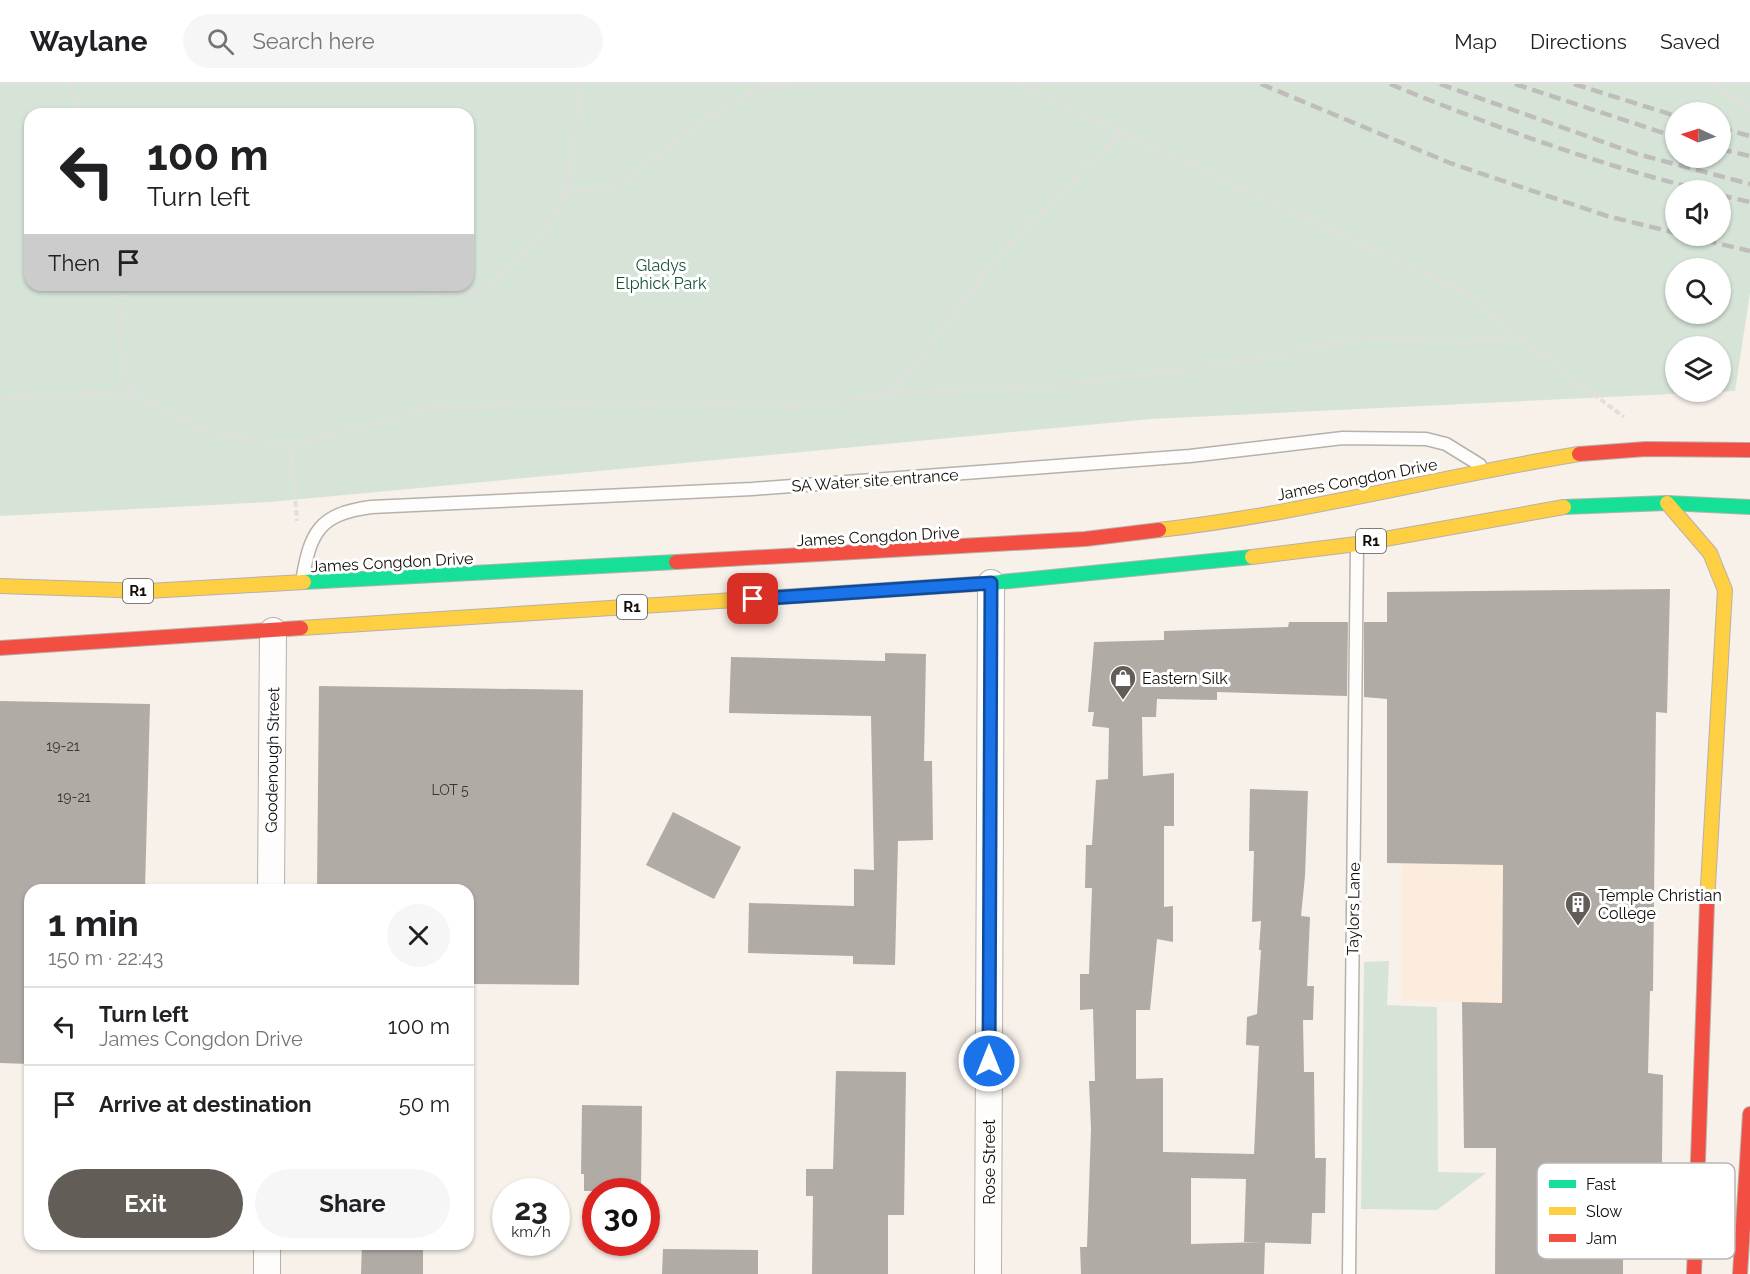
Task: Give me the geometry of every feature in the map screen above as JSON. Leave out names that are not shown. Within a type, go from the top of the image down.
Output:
[{"type":"main road","name":"James Congdon Drive","points":[[0,648],[274,615],[991,562],[1085,539],[1224,523],[1488,469],[1580,454],[1646,449],[1750,450]]},
{"type":"main road","points":[[1646,449],[1738,465]]},
{"type":"main road","name":"James Congdon Drive","points":[[0,586],[148,591],[275,582],[1257,557],[1357,544],[1570,506],[1667,503],[1750,507]]},
{"type":"main road","points":[[1667,503],[1707,547],[1722,575],[1725,590],[1708,876],[1698,1163]]},
{"type":"main road","points":[[274,615],[275,582]]},
{"type":"main road","points":[[1740,1274],[1750,1114]]},
{"type":"main road","points":[[1694,1274],[1695,1259]]},
{"type":"street","name":"Rose Street","points":[[988,1274],[991,562]]},
{"type":"street","name":"Goodenough Street","points":[[271,884],[274,615]]},
{"type":"street","points":[[267,1250],[267,1274]]},
{"type":"lane","name":"SA Water site entrance","points":[[302,583],[306,553],[320,525],[353,509],[371,507],[752,489],[1190,456],[1343,438],[1426,439],[1446,444],[1488,469]]},
{"type":"lane","name":"Taylors Lane","points":[[1349,1274],[1357,544]]},
{"type":"path","points":[[69,84],[78,108]]},
{"type":"path","points":[[408,291],[422,295],[481,292],[543,237],[566,192],[579,110],[580,84]]},
{"type":"path","points":[[566,192],[615,188],[695,127],[760,87],[818,84]]},
{"type":"path","points":[[1018,84],[1455,288],[1479,302],[1519,338],[1627,419]]},
{"type":"path","points":[[1716,84],[1725,93],[1750,108]]},
{"type":"path","points":[[892,393],[1009,244],[1121,132]]},
{"type":"path","points":[[122,291],[119,340],[131,394]]},
{"type":"path","points":[[0,400],[26,395],[131,394],[204,431],[291,447],[432,407],[610,403],[800,406],[892,393],[1045,386],[1197,368],[1279,355],[1359,337],[1467,342],[1519,338]]},
{"type":"path","points":[[291,447],[297,526]]},
{"type":"shaded area","points":[[1402,864],[1503,865],[1502,1003],[1401,1001]]},
{"type":"green space","name":"Gladys Elphick Park","points":[[0,84],[1750,84],[1750,293],[1735,391],[1731,391],[1731,336],[1665,336],[1665,394],[1151,419],[270,502],[0,516]]},
{"type":"green space","points":[[1389,961],[1387,1005],[1437,1007],[1438,1172],[1486,1173],[1437,1210],[1361,1209],[1364,962]]},
{"type":"building","name":"Temple Christian College","points":[[1670,589],[1667,713],[1656,712],[1653,991],[1650,991],[1648,1073],[1663,1075],[1662,1163],[1537,1163],[1537,1259],[1623,1259],[1623,1274],[1495,1274],[1496,1148],[1464,1148],[1462,1002],[1502,1003],[1503,865],[1387,863],[1387,699],[1364,697],[1364,622],[1387,622],[1387,592]]},
{"type":"building","points":[[1289,622],[1348,622],[1347,696],[1217,692],[1217,700],[1157,699],[1156,717],[1142,717],[1143,776],[1174,773],[1174,826],[1164,826],[1164,907],[1173,906],[1173,942],[1157,939],[1150,1010],[1136,1010],[1136,1079],[1163,1078],[1163,1152],[1254,1154],[1259,1046],[1246,1045],[1247,1017],[1257,1014],[1261,921],[1252,922],[1254,851],[1249,851],[1250,789],[1308,791],[1301,916],[1310,917],[1307,986],[1314,986],[1313,1020],[1303,1020],[1304,1072],[1314,1072],[1315,1158],[1326,1158],[1325,1213],[1312,1213],[1311,1244],[1265,1243],[1264,1274],[1081,1274],[1080,1247],[1087,1247],[1091,1129],[1089,1081],[1095,1081],[1093,1009],[1080,1010],[1080,974],[1089,974],[1092,888],[1085,888],[1086,845],[1092,845],[1096,780],[1108,779],[1109,728],[1092,726],[1094,712],[1088,712],[1094,642],[1164,640],[1164,631],[1288,627]],"holes":[[[1191,1178],[1246,1179],[1244,1242],[1254,1242],[1191,1244]]]},
{"type":"building","points":[[885,653],[926,654],[924,761],[932,761],[933,840],[898,841],[895,965],[853,964],[853,956],[748,953],[749,903],[854,906],[854,869],[874,870],[871,716],[729,713],[731,657],[885,661]]},
{"type":"building","points":[[319,686],[583,690],[579,985],[474,984],[474,884],[317,884]]},
{"type":"building","points":[[0,701],[150,704],[145,884],[24,884],[24,1064],[0,1063]]},
{"type":"building","points":[[673,812],[741,847],[714,899],[646,865]]},
{"type":"building","points":[[836,1071],[906,1072],[904,1215],[888,1215],[888,1274],[812,1274],[813,1196],[806,1196],[806,1169],[833,1169]]},
{"type":"building","points":[[582,1105],[642,1106],[641,1178],[584,1178],[584,1174],[581,1174]]},
{"type":"building","points":[[663,1249],[758,1250],[758,1274],[662,1274]]},
{"type":"building","points":[[362,1250],[423,1250],[423,1274],[361,1274]]},
{"type":"railway","points":[[1261,84],[1450,163],[1607,216],[1665,230]]},
{"type":"railway","points":[[1390,84],[1544,143],[1665,181]]},
{"type":"railway","points":[[1440,84],[1637,154],[1750,184]]},
{"type":"railway","points":[[1515,84],[1665,133]]},
{"type":"railway","points":[[1574,84],[1665,113]]},
{"type":"railway","points":[[1731,131],[1750,136]]},
{"type":"railway","points":[[1731,152],[1750,156]]},
{"type":"railway","points":[[1731,198],[1750,202]]},
{"type":"railway","points":[[1729,246],[1750,251]]},
{"type":"traffic: fast","points":[[1564,507],[1667,503],[1750,507]]},
{"type":"traffic: fast","points":[[750,599],[991,583],[1252,557]]},
{"type":"traffic: fast","points":[[304,582],[676,562]]},
{"type":"traffic: slow","points":[[1159,530],[1264,515],[1579,454]]},
{"type":"traffic: slow","points":[[1667,503],[1710,553],[1725,590],[1707,903]]},
{"type":"traffic: slow","points":[[1252,557],[1357,544],[1564,507]]},
{"type":"traffic: slow","points":[[0,586],[148,591],[304,582]]},
{"type":"traffic: slow","points":[[301,628],[750,599]]},
{"type":"traffic: jam","points":[[1579,454],[1646,449],[1750,450]]},
{"type":"traffic: jam","points":[[676,562],[1085,539],[1159,530]]},
{"type":"traffic: jam","points":[[0,648],[301,628]]},
{"type":"traffic: jam","points":[[1698,1163],[1707,903]]},
{"type":"traffic: jam","points":[[1740,1274],[1750,1114]]},
{"type":"traffic: jam","points":[[1694,1274],[1695,1259]]},
{"type":"place","name":"Eastern Silk","points":[[1123,701]]},
{"type":"place","name":"Temple Christian College","points":[[1578,927]]},
{"type":"route","points":[[753,599],[991,583],[989,1061]]}]
